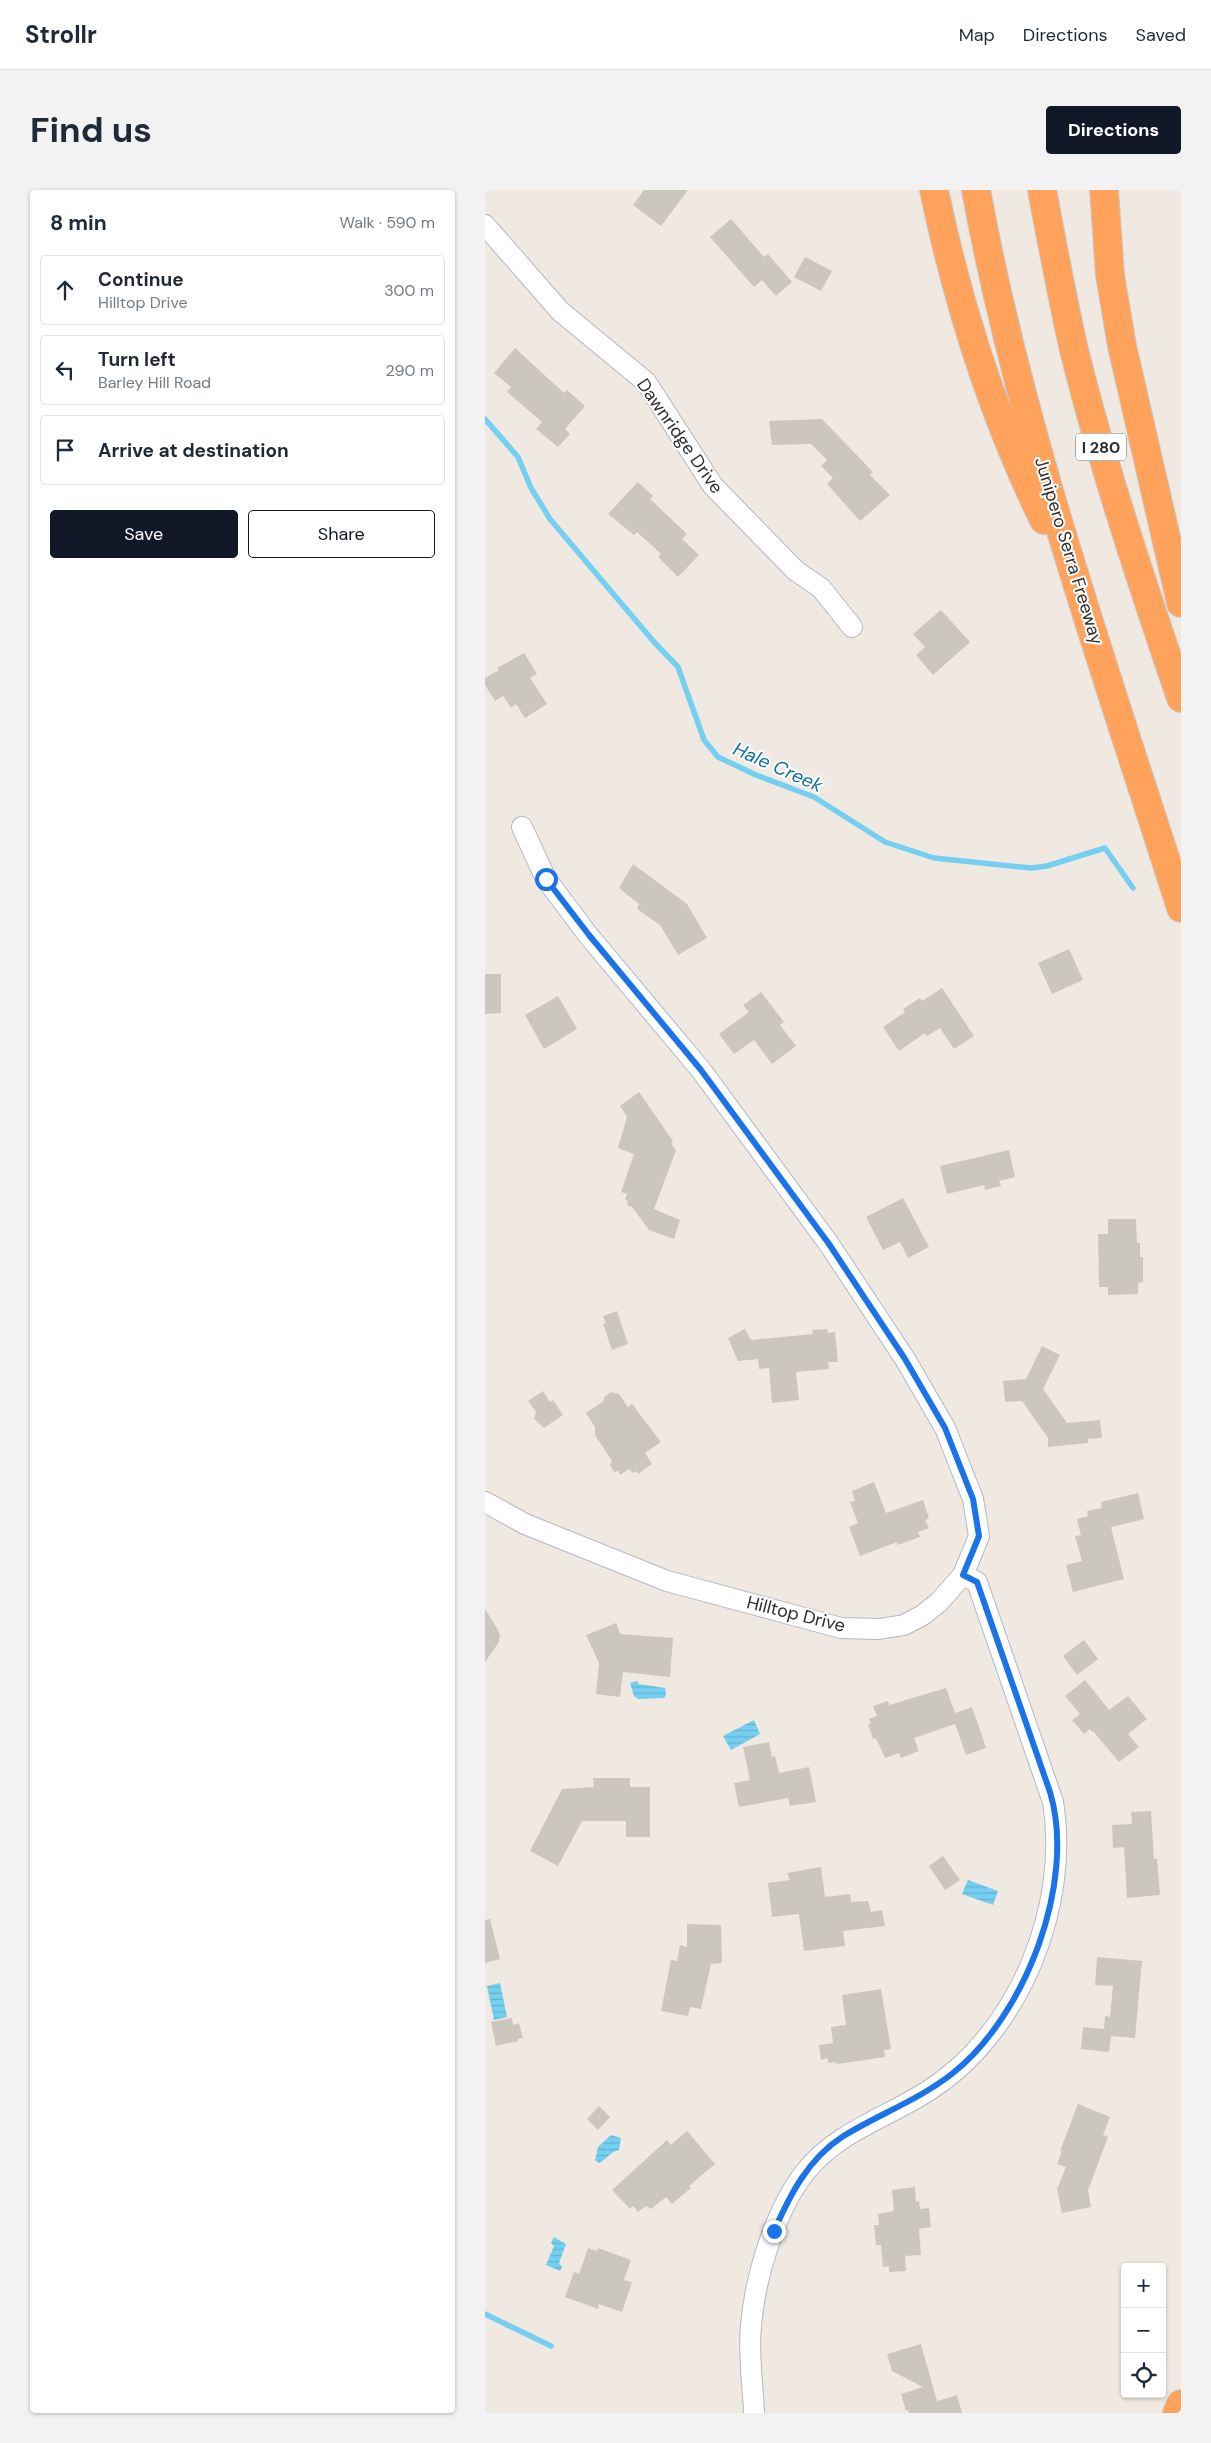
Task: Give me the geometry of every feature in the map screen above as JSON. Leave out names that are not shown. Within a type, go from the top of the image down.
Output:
[{"type":"highway","points":[[934,190],[988,392],[1026,483],[1083,599]]},
{"type":"highway","name":"Junipero Serra Freeway","points":[[976,190],[987,253],[1015,368],[1047,486],[1181,908]]},
{"type":"highway","name":"I 280","points":[[1042,190],[1075,350],[1096,430],[1150,607],[1181,698]]},
{"type":"highway","points":[[1104,190],[1110,275],[1121,346],[1181,603]]},
{"type":"highway","points":[[1177,2413],[1181,2404]]},
{"type":"street","name":"Dawnridge Drive","points":[[485,225],[560,311],[646,382],[713,486],[796,570],[821,588],[853,627]]},
{"type":"street","name":"Hilltop Drive","points":[[485,1502],[525,1524],[667,1581],[841,1628],[879,1629],[904,1625],[923,1615],[939,1602],[963,1575],[979,1536],[973,1499],[945,1428],[905,1359],[829,1244],[701,1070],[589,935],[546,879],[522,827]]},
{"type":"street","points":[[754,2413],[751,2327],[762,2268],[774,2231],[791,2192],[807,2170],[841,2138],[912,2102],[948,2077],[969,2058],[994,2029],[1024,1980],[1042,1939],[1052,1893],[1058,1836],[1053,1802],[977,1582],[963,1575]]},
{"type":"water","points":[[637,1681],[639,1684],[665,1688],[666,1695],[664,1698],[638,1699],[634,1696],[630,1683]]},
{"type":"water","points":[[754,1720],[760,1734],[731,1750],[723,1736]]},
{"type":"water","points":[[968,1880],[998,1891],[993,1905],[962,1894]]},
{"type":"water","points":[[500,1983],[507,2017],[494,2020],[487,1986]]},
{"type":"water","points":[[611,2135],[621,2138],[619,2150],[613,2152],[599,2163],[595,2160],[598,2147]]},
{"type":"water","points":[[554,2237],[566,2244],[559,2263],[562,2267],[560,2271],[546,2265],[554,2246],[551,2243]]},
{"type":"building","points":[[644,190],[688,190],[661,226],[633,205]]},
{"type":"building","points":[[731,219],[764,257],[768,254],[792,282],[776,296],[762,280],[754,287],[710,237]]},
{"type":"building","points":[[805,257],[832,271],[821,291],[794,277]]},
{"type":"building","points":[[515,348],[564,393],[567,390],[585,406],[565,429],[570,434],[558,447],[536,429],[542,422],[507,392],[511,387],[494,373]]},
{"type":"building","points":[[822,419],[873,472],[870,475],[890,495],[860,521],[827,484],[833,478],[821,466],[827,460],[811,444],[772,445],[769,421]]},
{"type":"building","points":[[638,482],[653,496],[650,499],[687,534],[682,539],[699,555],[678,577],[658,557],[661,554],[637,532],[634,535],[608,514]]},
{"type":"building","points":[[941,610],[970,642],[933,675],[916,655],[925,647],[913,634]]},
{"type":"building","points":[[524,653],[537,674],[530,678],[547,704],[525,718],[516,704],[511,708],[503,696],[495,701],[485,685],[485,678],[499,670],[497,668]]},
{"type":"building","points":[[633,864],[687,904],[707,938],[678,955],[660,925],[637,909],[639,904],[619,888]]},
{"type":"building","points":[[1069,949],[1083,980],[1052,994],[1038,963]]},
{"type":"building","points":[[485,974],[501,974],[501,1013],[485,1014]]},
{"type":"building","points":[[942,988],[974,1036],[954,1049],[940,1028],[927,1036],[925,1033],[899,1051],[883,1027],[905,1012],[903,1009],[920,998],[922,1001]]},
{"type":"building","points":[[761,992],[784,1022],[780,1025],[796,1046],[772,1064],[754,1040],[734,1054],[719,1034],[749,1012],[743,1005]]},
{"type":"building","points":[[558,996],[577,1029],[544,1049],[525,1015]]},
{"type":"building","points":[[639,1092],[673,1141],[671,1144],[676,1150],[654,1209],[680,1220],[674,1239],[649,1230],[632,1207],[627,1205],[628,1201],[625,1200],[627,1194],[621,1192],[634,1154],[618,1148],[627,1117],[620,1106]]},
{"type":"building","points":[[1009,1150],[1015,1177],[999,1181],[1001,1186],[985,1190],[984,1185],[947,1194],[940,1166]]},
{"type":"building","points":[[903,1198],[929,1247],[908,1258],[900,1242],[883,1250],[866,1217]]},
{"type":"building","points":[[1108,1219],[1136,1219],[1137,1243],[1140,1243],[1140,1257],[1143,1257],[1143,1282],[1138,1283],[1138,1294],[1108,1295],[1108,1287],[1099,1287],[1098,1234],[1108,1234]]},
{"type":"building","points":[[617,1311],[628,1344],[612,1350],[603,1324],[606,1323],[603,1316]]},
{"type":"building","points":[[745,1329],[751,1340],[813,1334],[812,1330],[827,1329],[828,1333],[835,1332],[838,1362],[828,1362],[829,1369],[796,1372],[799,1400],[772,1403],[769,1368],[759,1369],[758,1359],[738,1361],[728,1338]]},
{"type":"building","points":[[1042,1346],[1060,1355],[1043,1389],[1067,1423],[1100,1420],[1102,1438],[1088,1439],[1088,1443],[1048,1447],[1048,1438],[1022,1401],[1005,1402],[1003,1381],[1026,1379]]},
{"type":"building","points":[[543,1391],[550,1402],[553,1400],[563,1415],[544,1428],[534,1419],[536,1412],[528,1401]]},
{"type":"building","points":[[611,1392],[619,1394],[628,1407],[632,1404],[661,1442],[645,1453],[652,1464],[638,1474],[636,1471],[633,1473],[629,1469],[620,1475],[618,1471],[614,1472],[610,1465],[612,1461],[595,1435],[595,1427],[586,1413],[604,1401],[604,1397]]},
{"type":"building","points":[[874,1482],[886,1513],[923,1500],[929,1518],[925,1520],[929,1528],[918,1532],[920,1537],[897,1545],[897,1542],[860,1556],[849,1527],[858,1523],[850,1502],[855,1501],[852,1491]]},
{"type":"building","points":[[1138,1493],[1144,1519],[1111,1527],[1124,1579],[1073,1592],[1066,1565],[1082,1561],[1075,1536],[1081,1535],[1077,1519],[1088,1516],[1087,1511],[1102,1508],[1101,1502]]},
{"type":"building","points":[[485,1609],[500,1636],[499,1642],[485,1662]]},
{"type":"building","points":[[616,1623],[620,1634],[673,1638],[670,1677],[623,1672],[620,1697],[596,1694],[599,1663],[586,1635]]},
{"type":"building","points":[[1084,1640],[1098,1659],[1077,1675],[1063,1656]]},
{"type":"building","points":[[1085,1680],[1109,1710],[1128,1696],[1147,1719],[1128,1734],[1139,1747],[1119,1762],[1093,1731],[1090,1729],[1084,1734],[1072,1720],[1080,1714],[1065,1696]]},
{"type":"building","points":[[946,1688],[955,1713],[972,1707],[986,1748],[966,1755],[955,1724],[914,1738],[919,1751],[901,1758],[899,1753],[885,1758],[876,1738],[873,1739],[868,1724],[871,1724],[869,1719],[877,1716],[873,1706],[888,1701],[889,1705]]},
{"type":"building","points":[[769,1742],[772,1757],[775,1756],[779,1773],[809,1767],[816,1802],[790,1806],[788,1798],[739,1807],[734,1783],[750,1780],[743,1747]]},
{"type":"building","points":[[593,1778],[630,1778],[630,1787],[650,1787],[650,1837],[626,1837],[626,1821],[582,1821],[558,1866],[530,1851],[562,1789],[594,1787]]},
{"type":"building","points":[[1151,1811],[1154,1859],[1157,1859],[1160,1895],[1127,1898],[1124,1847],[1113,1848],[1112,1825],[1132,1824],[1131,1812]]},
{"type":"building","points":[[943,1856],[960,1880],[945,1890],[929,1866]]},
{"type":"building","points":[[821,1867],[825,1897],[850,1894],[851,1902],[868,1901],[871,1912],[882,1910],[885,1926],[843,1931],[845,1946],[804,1951],[799,1914],[772,1917],[768,1883],[790,1880],[787,1873]]},
{"type":"building","points":[[490,1919],[500,1959],[485,1963],[485,1920]]},
{"type":"building","points":[[687,1924],[721,1925],[722,1963],[711,1964],[701,2009],[690,2007],[688,2016],[661,2011],[671,1960],[677,1961],[680,1945],[687,1947]]},
{"type":"building","points":[[1097,1957],[1142,1961],[1135,2038],[1111,2036],[1109,2052],[1081,2049],[1083,2027],[1104,2029],[1105,2016],[1110,2017],[1113,1986],[1095,1985]]},
{"type":"building","points":[[881,1989],[891,2049],[884,2050],[885,2057],[837,2064],[836,2062],[828,2063],[828,2058],[821,2060],[819,2045],[833,2043],[831,2027],[846,2025],[842,1995]]},
{"type":"building","points":[[512,2018],[513,2025],[519,2023],[523,2038],[496,2046],[491,2022]]},
{"type":"building","points":[[1078,2104],[1110,2117],[1103,2135],[1108,2137],[1088,2190],[1091,2207],[1062,2213],[1057,2189],[1066,2167],[1057,2164]]},
{"type":"building","points":[[599,2106],[610,2117],[598,2130],[587,2119]]},
{"type":"building","points":[[687,2131],[715,2164],[689,2186],[691,2188],[672,2204],[666,2197],[651,2209],[646,2206],[638,2212],[633,2206],[630,2209],[612,2190],[667,2140],[671,2145]]},
{"type":"building","points":[[915,2187],[916,2202],[919,2201],[920,2209],[929,2208],[931,2227],[919,2229],[921,2255],[905,2256],[906,2271],[889,2272],[889,2266],[883,2267],[881,2245],[876,2245],[874,2225],[879,2225],[878,2214],[894,2211],[892,2190]]},
{"type":"building","points":[[588,2248],[597,2251],[598,2248],[631,2260],[624,2280],[632,2282],[622,2312],[599,2304],[598,2309],[565,2297],[574,2272],[579,2274]]},
{"type":"building","points":[[921,2344],[937,2401],[957,2395],[962,2413],[909,2413],[908,2410],[906,2411],[901,2394],[923,2387],[892,2371],[887,2354]]},
{"type":"waterway","name":"Hale Creek","points":[[485,419],[518,457],[531,488],[550,519],[654,642],[678,667],[704,740],[718,757],[756,775],[814,797],[885,842],[934,858],[1031,868],[1047,866],[1105,848],[1133,888]]},
{"type":"waterway","points":[[485,2314],[551,2346]]},
{"type":"route","points":[[546,879],[589,935],[701,1070],[829,1244],[905,1359],[945,1428],[973,1499],[979,1536],[963,1575],[977,1582],[1053,1802],[1058,1836],[1052,1893],[1042,1939],[1024,1980],[994,2029],[969,2058],[933,2088],[912,2102],[841,2138],[807,2170],[791,2192],[774,2231]]}]
